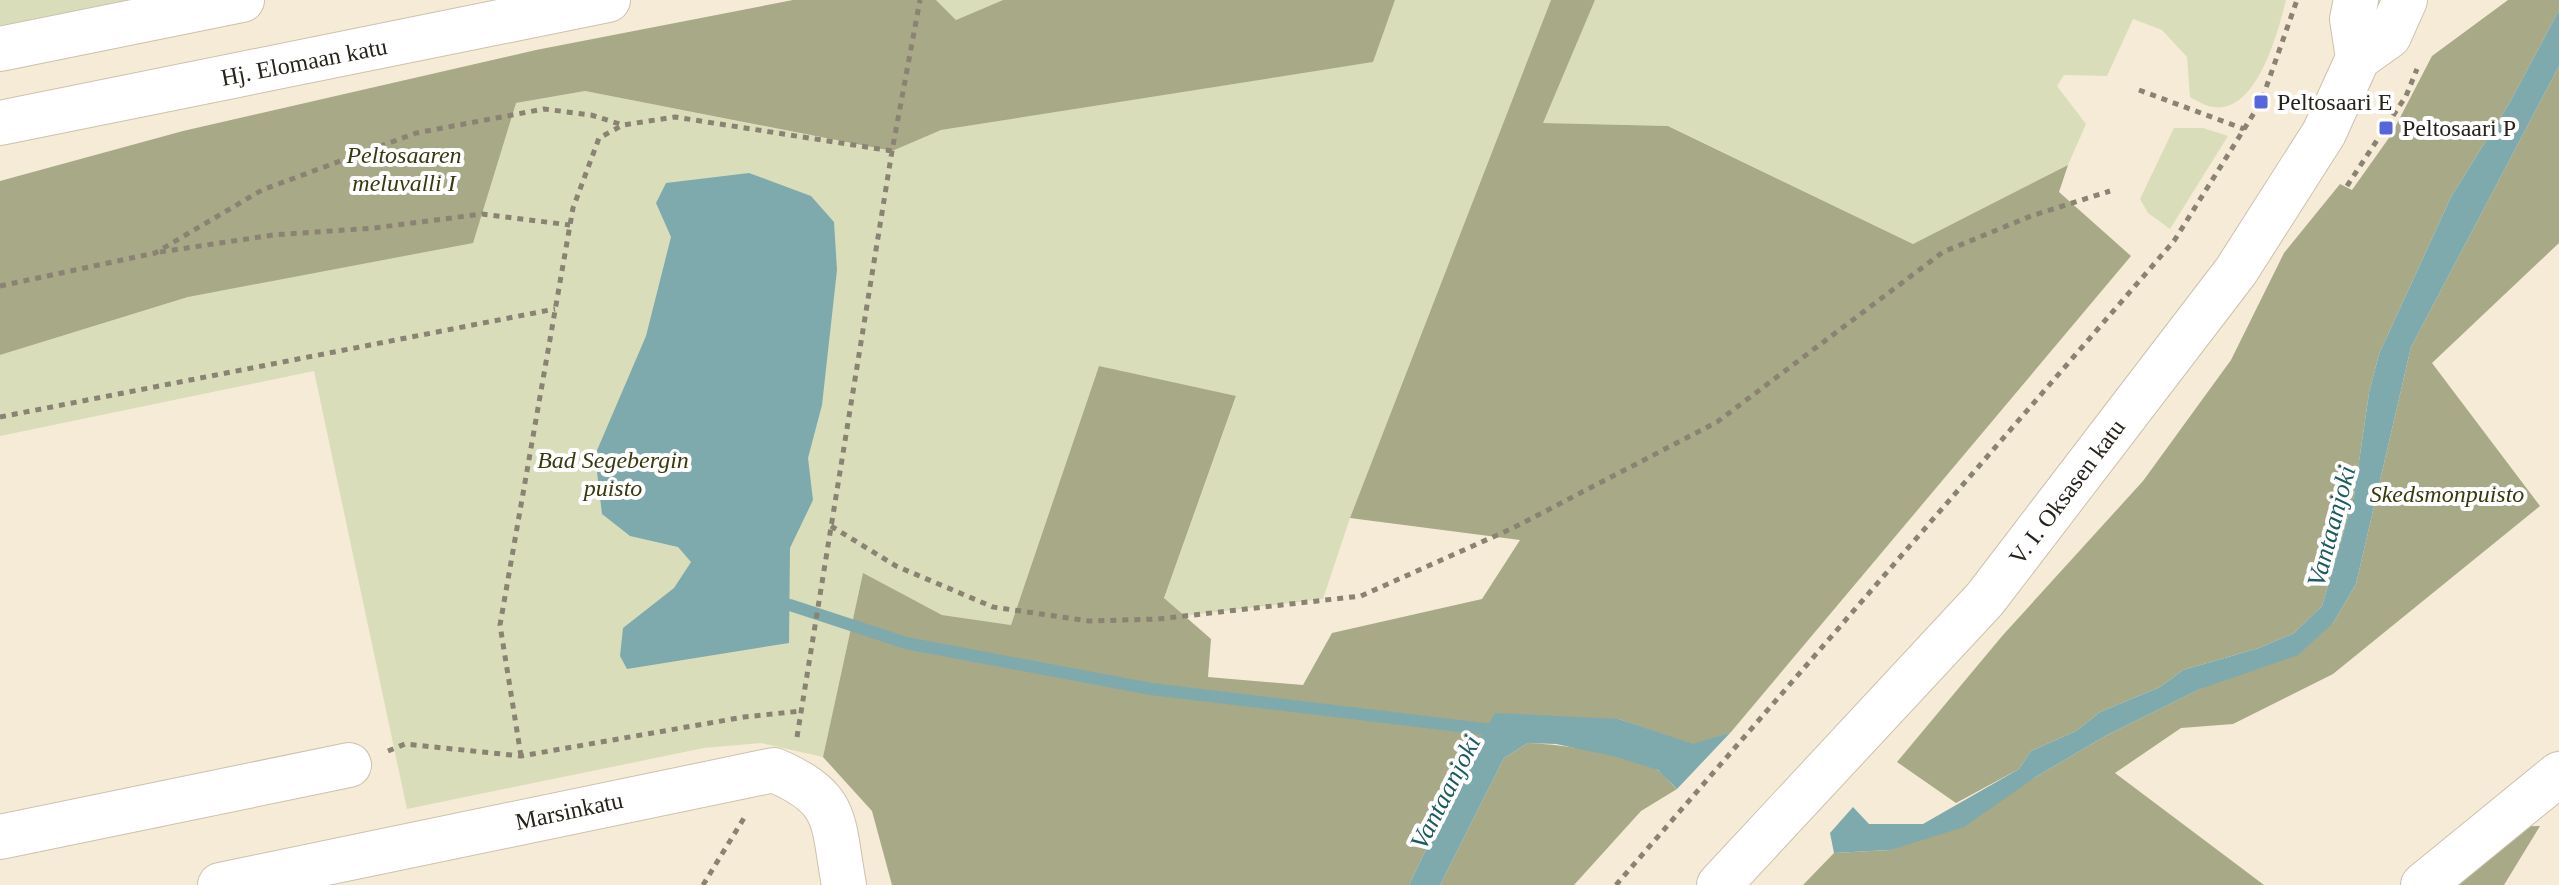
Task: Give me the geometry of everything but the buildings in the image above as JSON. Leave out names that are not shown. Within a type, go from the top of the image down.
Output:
[{"type":"street","points":[[0,49],[242,0]]},
{"type":"street","name":"Hj. Elomaan katu","points":[[0,123],[608,0]]},
{"type":"street","points":[[2356,0],[2352,19],[2358,58]]},
{"type":"street","name":"V. I. Oksasen katu","points":[[1719,885],[1985,599],[2236,271],[2324,133],[2358,58],[2389,36],[2405,0]]},
{"type":"street","points":[[0,837],[349,765]]},
{"type":"street","points":[[776,774],[802,782],[830,808],[844,885]]},
{"type":"street","name":"Marsinkatu","points":[[220,885],[776,774]]},
{"type":"street","points":[[2423,885],[2559,774]]},
{"type":"path","points":[[703,885],[776,774],[801,711],[892,151],[920,0]]},
{"type":"path","points":[[1616,885],[2174,241],[2244,129],[2277,62],[2297,0]]},
{"type":"path","points":[[2347,186],[2406,96],[2417,68]]},
{"type":"path","points":[[2139,90],[2244,129]]},
{"type":"path","points":[[155,253],[262,190],[416,133],[544,109],[591,115],[623,125]]},
{"type":"path","points":[[521,756],[500,625],[570,225],[599,138],[623,125],[675,117],[892,151]]},
{"type":"path","points":[[831,526],[896,566],[993,607],[1089,621],[1158,619],[1361,596],[1513,528],[1717,422],[1943,252],[2031,216],[2110,191]]},
{"type":"path","points":[[0,286],[155,253],[273,235],[374,228],[482,214],[570,225]]},
{"type":"path","points":[[0,417],[555,309]]},
{"type":"path","points":[[349,765],[405,744],[521,756],[744,717],[801,711]]},
{"type":"green space","points":[[0,0],[129,0],[0,26]]},
{"type":"green space","name":"Peltosaaren meluvalli I","points":[[793,0],[936,0],[956,20],[1003,0],[1395,0],[1373,62],[941,130],[892,151],[585,91],[516,103],[473,243],[188,297],[0,355],[0,181],[183,131],[536,50]]},
{"type":"green space","points":[[936,0],[1003,0],[956,20]]},
{"type":"green space","name":"Bad Segebergin puisto","points":[[1395,0],[1551,0],[1350,518],[1323,599],[1183,616],[1164,598],[1236,397],[1099,366],[1011,625],[942,615],[863,574],[823,757],[761,743],[704,748],[407,809],[314,371],[0,436],[0,355],[188,297],[516,103],[585,91],[885,150],[941,130],[1372,62]]},
{"type":"green space","points":[[1551,0],[1595,0],[1543,123],[1668,126],[1913,244],[2068,165],[2059,192],[2131,256],[1731,732],[1693,745],[1619,719],[1475,747],[1409,885],[892,885],[872,811],[823,757],[863,573],[942,615],[1011,625],[1099,366],[1236,396],[1164,598],[1211,639],[1208,677],[1303,685],[1332,633],[1482,599],[1520,540],[1350,518]]},
{"type":"green space","points":[[1595,0],[2286,0],[2263,68],[2242,98],[2228,106],[2213,107],[2190,97],[2187,57],[2162,30],[2133,19],[2107,76],[2064,75],[2057,86],[2086,124],[2068,165],[1913,244],[1669,126],[1542,123]]},
{"type":"green space","points":[[2508,0],[2559,0],[2559,10],[2510,102],[2451,197],[2379,354],[2369,393],[2354,496],[2322,606],[2294,633],[2259,648],[2183,670],[2160,687],[2100,712],[2076,731],[2031,751],[2019,769],[1956,803],[1897,762],[2003,635],[2143,481],[2231,360],[2284,253],[2340,184],[2352,190],[2391,135],[2432,56]]},
{"type":"green space","name":"Skedsmonpuisto","points":[[2559,66],[2559,243],[2432,363],[2540,506],[2333,674],[2233,724],[2181,728],[2115,773],[2264,885],[1803,885],[1834,853],[1890,850],[2034,778],[2107,735],[2333,623],[2356,584],[2411,347]]},
{"type":"green space","points":[[2174,128],[2203,128],[2228,136],[2170,229],[2148,213],[2140,199]]},
{"type":"green space","points":[[1528,743],[1576,748],[1633,760],[1659,771],[1677,789],[1641,811],[1574,885],[1440,885],[1504,758]]},
{"type":"green space","points":[[2540,826],[2504,885],[2407,885],[2477,827]]},
{"type":"water","points":[[2559,10],[2559,66],[2411,347],[2356,584],[2333,623],[2298,655],[2200,689],[2107,735],[2034,778],[1964,827],[1890,850],[1834,853],[1830,833],[1853,807],[1869,824],[1923,824],[2019,769],[2031,751],[2076,731],[2100,712],[2160,687],[2183,670],[2259,648],[2294,633],[2322,606],[2354,496],[2369,393],[2379,354],[2451,197],[2510,102]]},
{"type":"water","points":[[749,173],[811,196],[834,222],[837,270],[822,405],[808,458],[813,500],[790,548],[789,643],[627,669],[620,656],[623,628],[674,588],[691,562],[678,547],[630,536],[602,514],[595,455],[646,336],[671,237],[656,203],[666,183]]},
{"type":"water","points":[[1495,713],[1619,719],[1693,744],[1731,732],[1677,789],[1658,770],[1617,757],[1556,744],[1528,743],[1504,758],[1440,885],[1409,885],[1475,747]]},
{"type":"waterway","name":"Vantaanjoki","points":[[790,605],[906,643],[1151,689],[1501,731]]},
{"type":"place","name":"Peltosaari E","points":[[2261,102]]},
{"type":"place","name":"Peltosaari P","points":[[2386,128]]}]
